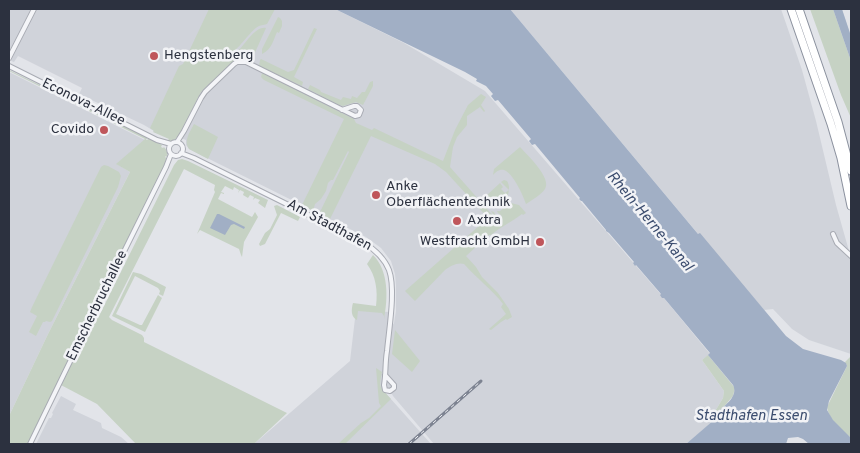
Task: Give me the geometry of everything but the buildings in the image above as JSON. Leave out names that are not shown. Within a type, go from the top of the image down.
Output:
[{"type":"highway","points":[[791,9],[831,124],[841,158],[851,206]]},
{"type":"highway","points":[[800,9],[838,122],[851,171]]},
{"type":"street","points":[[9,58],[34,9]]},
{"type":"street","points":[[179,143],[170,146],[173,155],[182,151],[179,143],[205,92],[237,62],[246,62],[342,110]]},
{"type":"street","name":"Econova-Allee","points":[[9,66],[170,146]]},
{"type":"street","name":"Am Stadthafen","points":[[182,151],[363,242],[380,256],[389,271],[391,282],[386,374]]},
{"type":"street","name":"Emscherbruchallee","points":[[30,444],[173,155]]},
{"type":"street","points":[[833,234],[837,244],[851,256]]},
{"type":"shaded area","points":[[9,9],[335,9],[404,43],[485,91],[663,297],[710,354],[702,360],[724,391],[723,398],[714,413],[718,417],[686,444],[434,444],[390,390],[385,387],[391,328],[396,311],[396,285],[391,261],[381,248],[366,237],[189,149],[186,145],[186,140],[176,136],[153,132],[144,125],[79,94],[82,88],[18,56],[14,62],[9,60]]},
{"type":"shaded area","points":[[510,9],[781,9],[802,70],[851,258],[851,354],[809,340],[792,329],[773,309],[764,310]]},
{"type":"shaded area","points":[[9,72],[145,140],[117,164],[130,172],[9,416]]},
{"type":"shaded area","points":[[356,310],[390,312],[384,370],[382,373],[382,389],[431,444],[254,444],[350,361]]},
{"type":"shaded area","points":[[61,396],[76,404],[73,410],[101,423],[102,428],[121,437],[129,444],[36,444]]},
{"type":"green space","points":[[209,9],[275,9],[267,24],[256,28],[234,51],[235,54],[257,30],[266,28],[253,57],[249,60],[230,64],[201,92],[174,140],[167,141],[169,139],[153,132],[150,128],[179,66],[183,64]]},
{"type":"green space","points":[[810,9],[833,9],[851,61],[851,118],[841,95]]},
{"type":"green space","points":[[278,17],[282,21],[279,33],[277,32],[270,47],[262,54],[262,49]]},
{"type":"green space","points":[[314,28],[317,29],[294,77],[303,82],[302,86],[259,66],[261,59],[288,72],[294,70]]},
{"type":"green space","points":[[9,70],[148,137],[146,140],[149,138],[162,145],[161,147],[164,147],[167,152],[167,157],[165,157],[168,159],[92,316],[98,318],[178,160],[188,161],[268,200],[265,208],[258,203],[260,200],[255,198],[253,200],[254,197],[250,195],[248,198],[240,190],[238,193],[239,190],[234,187],[233,190],[225,186],[221,192],[224,194],[221,193],[218,199],[252,217],[255,212],[258,217],[244,242],[242,257],[239,249],[200,230],[197,234],[215,192],[215,185],[184,169],[109,317],[142,335],[144,342],[287,413],[254,444],[136,444],[97,404],[59,384],[32,444],[9,444],[9,416],[130,172],[116,164],[145,139]]},
{"type":"green space","points":[[262,73],[354,119],[356,123],[372,130],[374,128],[443,161],[455,130],[468,105],[481,94],[486,97],[481,105],[484,112],[480,107],[467,116],[467,125],[457,137],[453,147],[450,167],[495,218],[491,211],[496,216],[502,217],[497,211],[511,203],[519,205],[526,213],[489,235],[466,256],[482,277],[498,293],[512,317],[501,322],[491,330],[489,329],[506,314],[501,307],[503,304],[464,264],[454,265],[445,270],[415,301],[405,291],[488,218],[446,172],[435,164],[371,136],[330,219],[319,214],[348,151],[333,180],[328,183],[326,191],[315,204],[313,211],[302,205],[344,119],[264,80],[261,77]]},
{"type":"green space","points":[[373,81],[373,86],[363,105],[356,102],[343,106],[339,105],[308,89],[310,85],[321,92],[341,100],[343,97],[351,99],[352,96],[357,98],[362,92],[365,92],[370,82]]},
{"type":"green space","points":[[194,124],[218,137],[208,159],[187,146],[188,136]]},
{"type":"green space","points":[[520,147],[538,167],[546,184],[545,189],[541,193],[526,204],[511,175],[501,170],[493,175],[494,169]]},
{"type":"green space","points":[[104,165],[119,172],[121,176],[118,187],[52,321],[43,322],[36,336],[29,332],[37,316],[30,312],[101,167]]},
{"type":"green space","points":[[504,180],[509,185],[509,190],[501,182]]},
{"type":"green space","points":[[500,183],[503,187],[501,189],[505,193],[509,190],[505,201],[498,206],[494,207],[487,200],[487,195]]},
{"type":"green space","points":[[277,205],[300,217],[298,221],[281,213],[265,244],[260,246],[259,244],[265,233],[270,229],[277,215],[274,206]]},
{"type":"green space","points":[[373,255],[378,261],[385,277],[386,302],[384,319],[382,313],[358,311],[357,320],[352,313],[353,303],[376,306],[376,284],[367,264]]},
{"type":"green space","points":[[133,272],[166,287],[163,296],[159,294],[158,288],[135,276],[116,314],[142,325],[158,295],[162,298],[145,332],[112,316]]},
{"type":"green space","points":[[395,330],[420,361],[412,372],[392,354]]},
{"type":"green space","points":[[708,355],[735,388],[733,396],[721,410],[723,413],[718,417],[714,413],[723,398],[724,391],[702,360]]},
{"type":"green space","points":[[851,356],[851,438],[833,421],[827,407],[847,366],[845,362]]},
{"type":"green space","points":[[376,368],[382,372],[381,388],[391,399],[345,444],[338,444],[381,406],[379,403]]},
{"type":"water","points":[[335,9],[510,9],[786,336],[803,349],[846,363],[847,366],[829,401],[827,410],[833,420],[851,438],[851,444],[809,444],[798,437],[788,438],[786,444],[686,444],[722,413],[720,410],[731,399],[734,392],[733,385],[708,355],[710,353],[635,266],[634,262],[579,199],[535,144],[532,145],[529,141],[531,139],[498,100],[495,101],[491,96],[493,94],[486,86],[465,72]]},
{"type":"water","points":[[833,9],[842,9],[851,36],[851,61]]},
{"type":"water","points":[[217,214],[245,227],[244,229],[234,224],[231,225],[225,235],[210,228]]},
{"type":"railway","points":[[409,444],[481,381]]},
{"type":"place","name":"Hengstenberg","points":[[154,56]]},
{"type":"place","name":"Covido","points":[[104,130]]},
{"type":"place","name":"Anke Oberflächentechnik","points":[[376,195]]},
{"type":"place","name":"Axtra","points":[[457,221]]},
{"type":"place","name":"Westfracht GmbH","points":[[540,242]]},
{"type":"water label","name":"Rhein-Herne-Kanal","points":[[649,222]]},
{"type":"water label","name":"Stadthafen Essen","points":[[751,417]]}]
